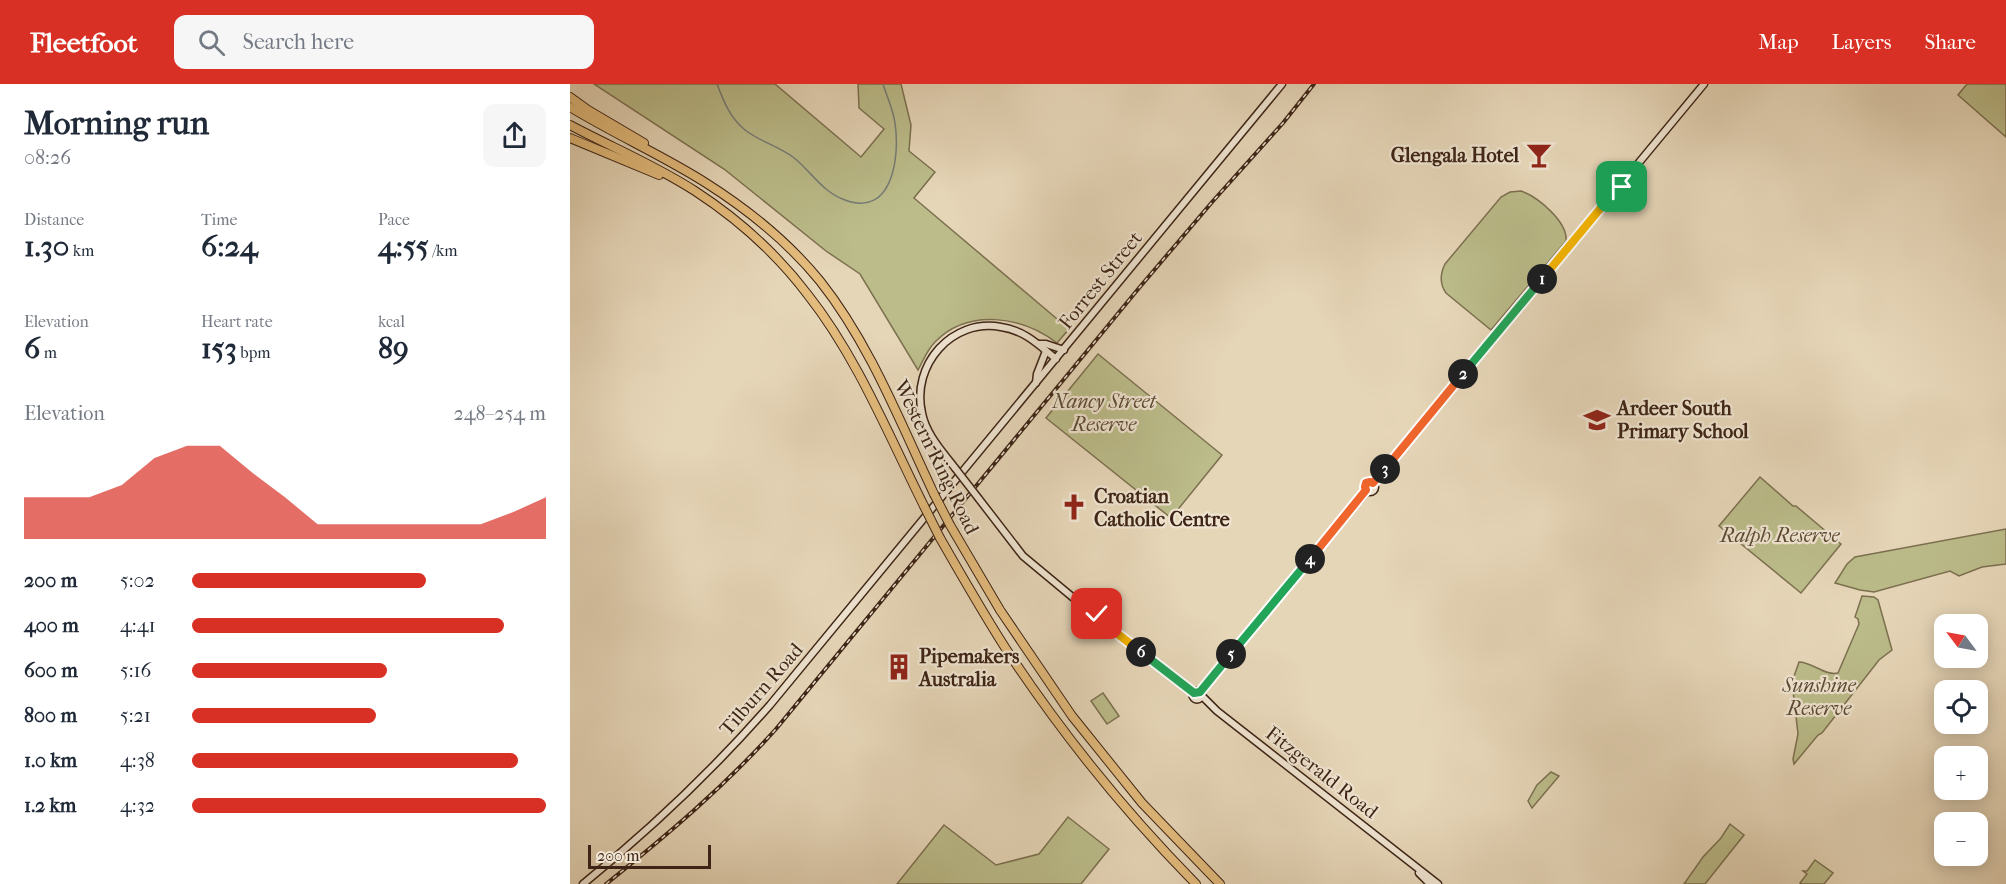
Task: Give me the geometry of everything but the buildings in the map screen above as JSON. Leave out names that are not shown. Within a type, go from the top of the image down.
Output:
[{"type":"highway","points":[[570,97],[673,162]]},
{"type":"highway","name":"Western Ring Road","points":[[570,107],[673,162],[708,184],[772,233],[820,280],[857,334],[950,525],[1000,610],[1072,716],[1142,803],[1220,884]]},
{"type":"highway","name":"Western Ring Road","points":[[570,125],[659,170],[694,190],[722,210],[753,236],[790,273],[809,296],[846,351],[940,538],[1002,642],[1060,726],[1133,817],[1196,884]]},
{"type":"highway","points":[[570,138],[694,190]]},
{"type":"highway","points":[[1209,871],[1225,884]]},
{"type":"street","name":"Forrest Street","points":[[943,496],[1282,84]]},
{"type":"street","points":[[1198,695],[1366,490],[1366,483],[1373,483],[1704,84]]},
{"type":"street","name":"Fitzgerald Road","points":[[1038,344],[1013,330],[982,326],[961,332],[934,354],[920,388],[921,408],[927,428],[955,468],[1023,556],[1094,615],[1095,622],[1101,621],[1198,695],[1438,884]]},
{"type":"street","points":[[1038,344],[1064,350]]},
{"type":"street","points":[[1038,344],[1056,359]]},
{"type":"street","points":[[1036,383],[1046,351]]},
{"type":"street","name":"Tilburn Road","points":[[583,884],[651,828],[731,749],[943,496]]},
{"type":"street","name":"Fitzgerald Road","points":[[1406,860],[1430,884]]},
{"type":"green space","points":[[594,84],[775,84],[861,157],[884,129],[859,108],[858,84],[901,84],[911,125],[909,151],[935,172],[914,198],[1069,329],[1057,343],[1028,327],[1012,322],[979,320],[963,324],[948,331],[935,342],[918,370],[860,274],[826,251],[724,169]]},
{"type":"green space","points":[[1967,84],[2006,84],[2006,137],[1958,95]]},
{"type":"green space","points":[[1521,191],[1551,211],[1562,226],[1566,241],[1491,330],[1446,293],[1442,286],[1441,275],[1445,264],[1501,197],[1510,192]]},
{"type":"green space","name":"Nancy Street Reserve","points":[[1098,354],[1222,455],[1171,518],[1046,418]]},
{"type":"green space","name":"Ralph Reserve","points":[[1760,477],[1841,544],[1801,593],[1719,526]]},
{"type":"green space","points":[[2006,529],[2006,564],[1982,567],[1959,576],[1950,571],[1874,592],[1835,583],[1847,564],[1855,557]]},
{"type":"green space","name":"Sunshine Reserve","points":[[1862,596],[1874,597],[1878,600],[1892,650],[1879,660],[1822,733],[1794,764],[1798,734],[1792,682],[1799,662],[1828,673],[1838,673],[1859,624],[1855,617]]},
{"type":"green space","points":[[1103,693],[1119,716],[1107,724],[1091,701]]},
{"type":"green space","points":[[1551,772],[1559,776],[1532,808],[1528,801],[1537,785]]},
{"type":"green space","points":[[1068,817],[1109,849],[1081,884],[897,884],[944,825],[996,865],[1039,854]]},
{"type":"green space","points":[[1730,824],[1744,835],[1705,884],[1684,884],[1703,857],[1721,838]]},
{"type":"green space","points":[[1815,860],[1833,873],[1824,884],[1800,883],[1807,874],[1803,871],[1807,871]]},
{"type":"waterway","points":[[717,84],[731,115],[745,130],[793,157],[830,192],[845,200],[861,203],[874,200],[883,192],[890,181],[894,167],[895,123],[883,84]]},
{"type":"railway","points":[[606,884],[694,810],[776,729],[1139,288],[1283,123],[1314,84]]},
{"type":"place","name":"Glengala Hotel","points":[[1539,155]]},
{"type":"place","name":"Ardeer South Primary School","points":[[1597,420]]},
{"type":"place","name":"Croatian Catholic Centre","points":[[1074,507]]},
{"type":"place","name":"Pipemakers Australia","points":[[899,667]]},
{"type":"route","points":[[1097,614],[1102,616],[1101,621],[1194,693],[1200,692],[1366,490],[1366,483],[1373,483],[1609,198],[1622,187]]}]
